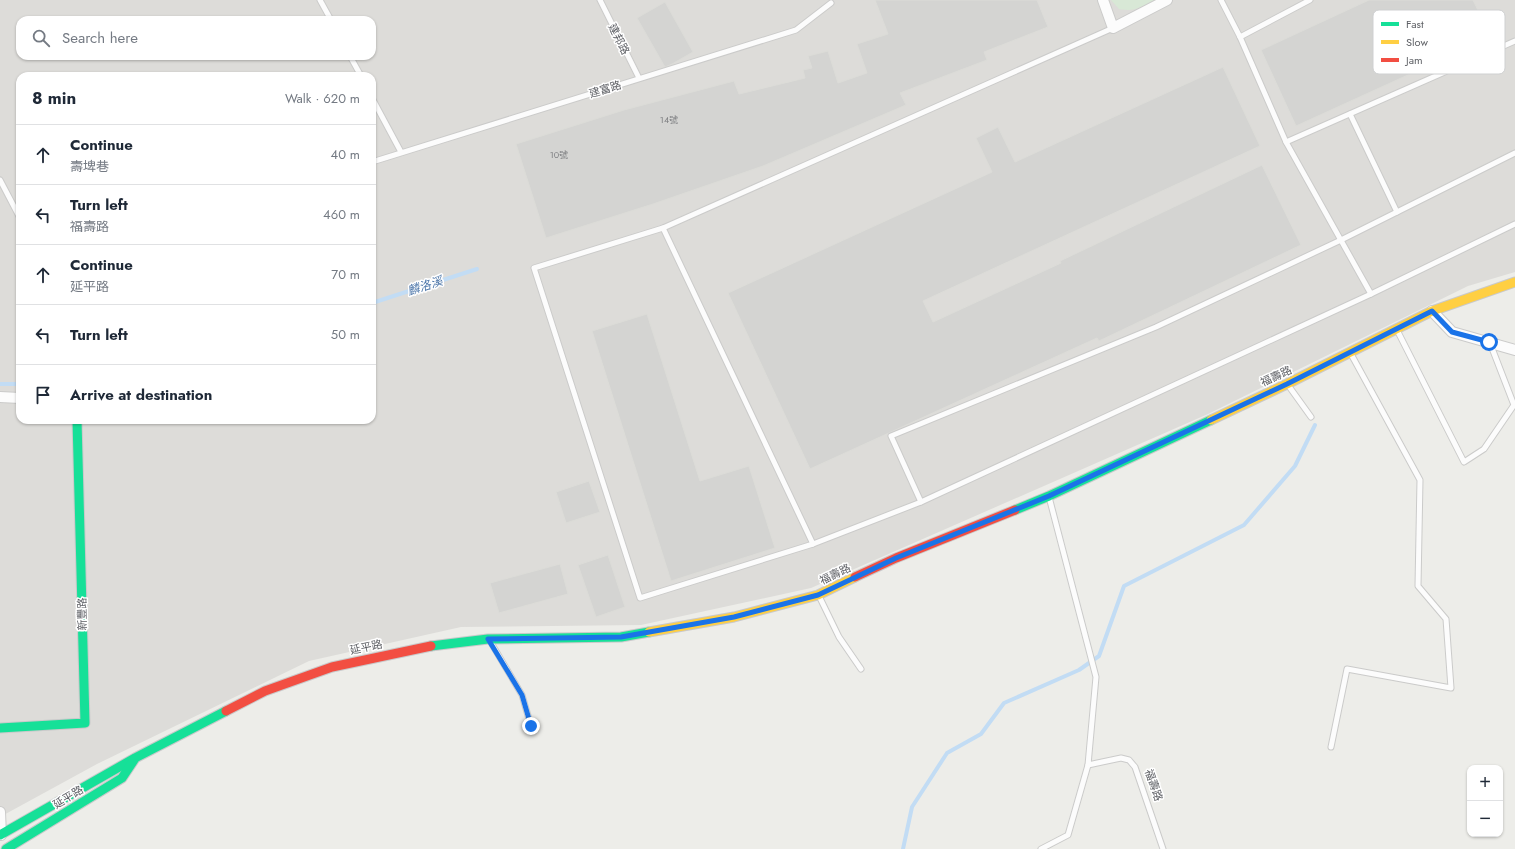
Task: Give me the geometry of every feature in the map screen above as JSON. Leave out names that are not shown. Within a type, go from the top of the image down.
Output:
[{"type":"street","points":[[1103,0],[1113,28],[1167,0]]},
{"type":"street","name":"福壽路","points":[[621,637],[734,617],[818,595],[896,558],[1049,496],[1287,384],[1432,311],[1515,282]]},
{"type":"street","points":[[1432,311],[1452,332],[1515,350]]},
{"type":"street","points":[[0,397],[16,398]]},
{"type":"street","name":"新豐路","points":[[0,728],[85,723],[77,424]]},
{"type":"street","name":"延平路","points":[[0,835],[136,758],[265,691],[332,667],[425,647],[488,639],[621,637]]},
{"type":"street","name":"延平路","points":[[6,849],[122,778],[136,758]]},
{"type":"street","points":[[0,812],[0,835]]},
{"type":"lane","points":[[320,0],[329,16]]},
{"type":"lane","name":"建邦路","points":[[600,0],[639,78]]},
{"type":"lane","points":[[1221,0],[1240,37],[1286,142],[1371,294]]},
{"type":"lane","points":[[1240,37],[1310,0]]},
{"type":"lane","name":"建富路","points":[[376,161],[796,30],[830,3]]},
{"type":"lane","points":[[1113,28],[663,228],[534,268],[640,598],[813,544],[921,502],[1371,294],[1515,224]]},
{"type":"lane","points":[[1505,45],[1515,41]]},
{"type":"lane","points":[[352,60],[358,72]]},
{"type":"lane","points":[[1286,142],[1440,74]]},
{"type":"lane","points":[[376,106],[400,152]]},
{"type":"lane","points":[[1350,114],[1397,212]]},
{"type":"lane","points":[[921,502],[892,436],[1156,327],[1341,240],[1515,153]]},
{"type":"lane","points":[[0,180],[16,210]]},
{"type":"lane","points":[[663,228],[813,544]]},
{"type":"lane","points":[[1397,329],[1464,462],[1484,449],[1514,405],[1489,342]]},
{"type":"lane","points":[[1331,747],[1347,669],[1451,688],[1446,619],[1418,586],[1420,480],[1350,353]]},
{"type":"lane","points":[[1287,384],[1311,417]]},
{"type":"lane","points":[[1042,849],[1068,835],[1088,765],[1096,676],[1049,496]]},
{"type":"lane","points":[[818,595],[840,637],[861,669]]},
{"type":"lane","points":[[488,639],[522,695],[531,726]]},
{"type":"lane","name":"福壽路","points":[[1088,765],[1121,758],[1129,760],[1135,767],[1164,849]]},
{"type":"shaded area","points":[[0,0],[1515,0],[1515,272],[1468,286],[1208,414],[811,588],[641,625],[461,627],[309,661],[97,764],[0,817]]},
{"type":"green space","points":[[1111,0],[1155,0],[1142,7],[1125,10],[1119,9]]},
{"type":"building","points":[[875,0],[1037,0],[1048,27],[984,52],[987,60],[900,93],[906,105],[763,166],[653,204],[546,238],[516,144],[624,110],[734,81],[739,94],[805,78],[803,70],[812,68],[808,56],[828,51],[838,83],[867,73],[857,44],[888,34]]},
{"type":"building","points":[[1369,0],[1473,0],[1478,10],[1373,10],[1373,74],[1410,74],[1296,126],[1261,50]]},
{"type":"building","points":[[665,2],[693,52],[665,67],[637,18]]},
{"type":"building","points":[[1223,67],[1260,146],[923,301],[933,322],[1061,263],[1060,261],[1262,165],[1301,245],[1099,341],[1097,338],[810,469],[728,293],[992,172],[976,138],[998,127],[1015,162]]},
{"type":"building","points":[[647,314],[700,481],[749,466],[775,548],[671,581],[592,331]]},
{"type":"building","points":[[589,481],[600,512],[566,523],[556,492]]},
{"type":"building","points":[[608,555],[625,607],[596,617],[578,565]]},
{"type":"building","points":[[560,564],[568,594],[499,613],[490,583]]},
{"type":"waterway","name":"麟洛溪","points":[[376,302],[477,269]]},
{"type":"waterway","name":"麟洛溪","points":[[0,384],[16,384]]},
{"type":"waterway","points":[[903,849],[912,807],[947,753],[981,734],[1004,703],[1079,670],[1099,656],[1124,586],[1244,525],[1295,466],[1315,425]]},
{"type":"traffic: fast","points":[[1015,510],[1049,496],[1211,420]]},
{"type":"traffic: fast","points":[[0,728],[85,723],[77,424]]},
{"type":"traffic: fast","points":[[431,646],[488,639],[621,637],[649,632]]},
{"type":"traffic: fast","points":[[0,835],[135,758],[226,711]]},
{"type":"traffic: fast","points":[[6,849],[122,778],[134,760]]},
{"type":"traffic: slow","points":[[1211,420],[1287,384],[1432,311],[1515,282]]},
{"type":"traffic: slow","points":[[649,632],[734,617],[818,595],[855,577]]},
{"type":"traffic: jam","points":[[855,577],[896,558],[1015,510]]},
{"type":"traffic: jam","points":[[226,711],[265,691],[332,667],[431,646]]},
{"type":"route","points":[[531,726],[522,695],[488,639],[621,637],[734,617],[818,595],[896,558],[1049,496],[1287,384],[1432,311],[1452,332],[1489,342]]}]
